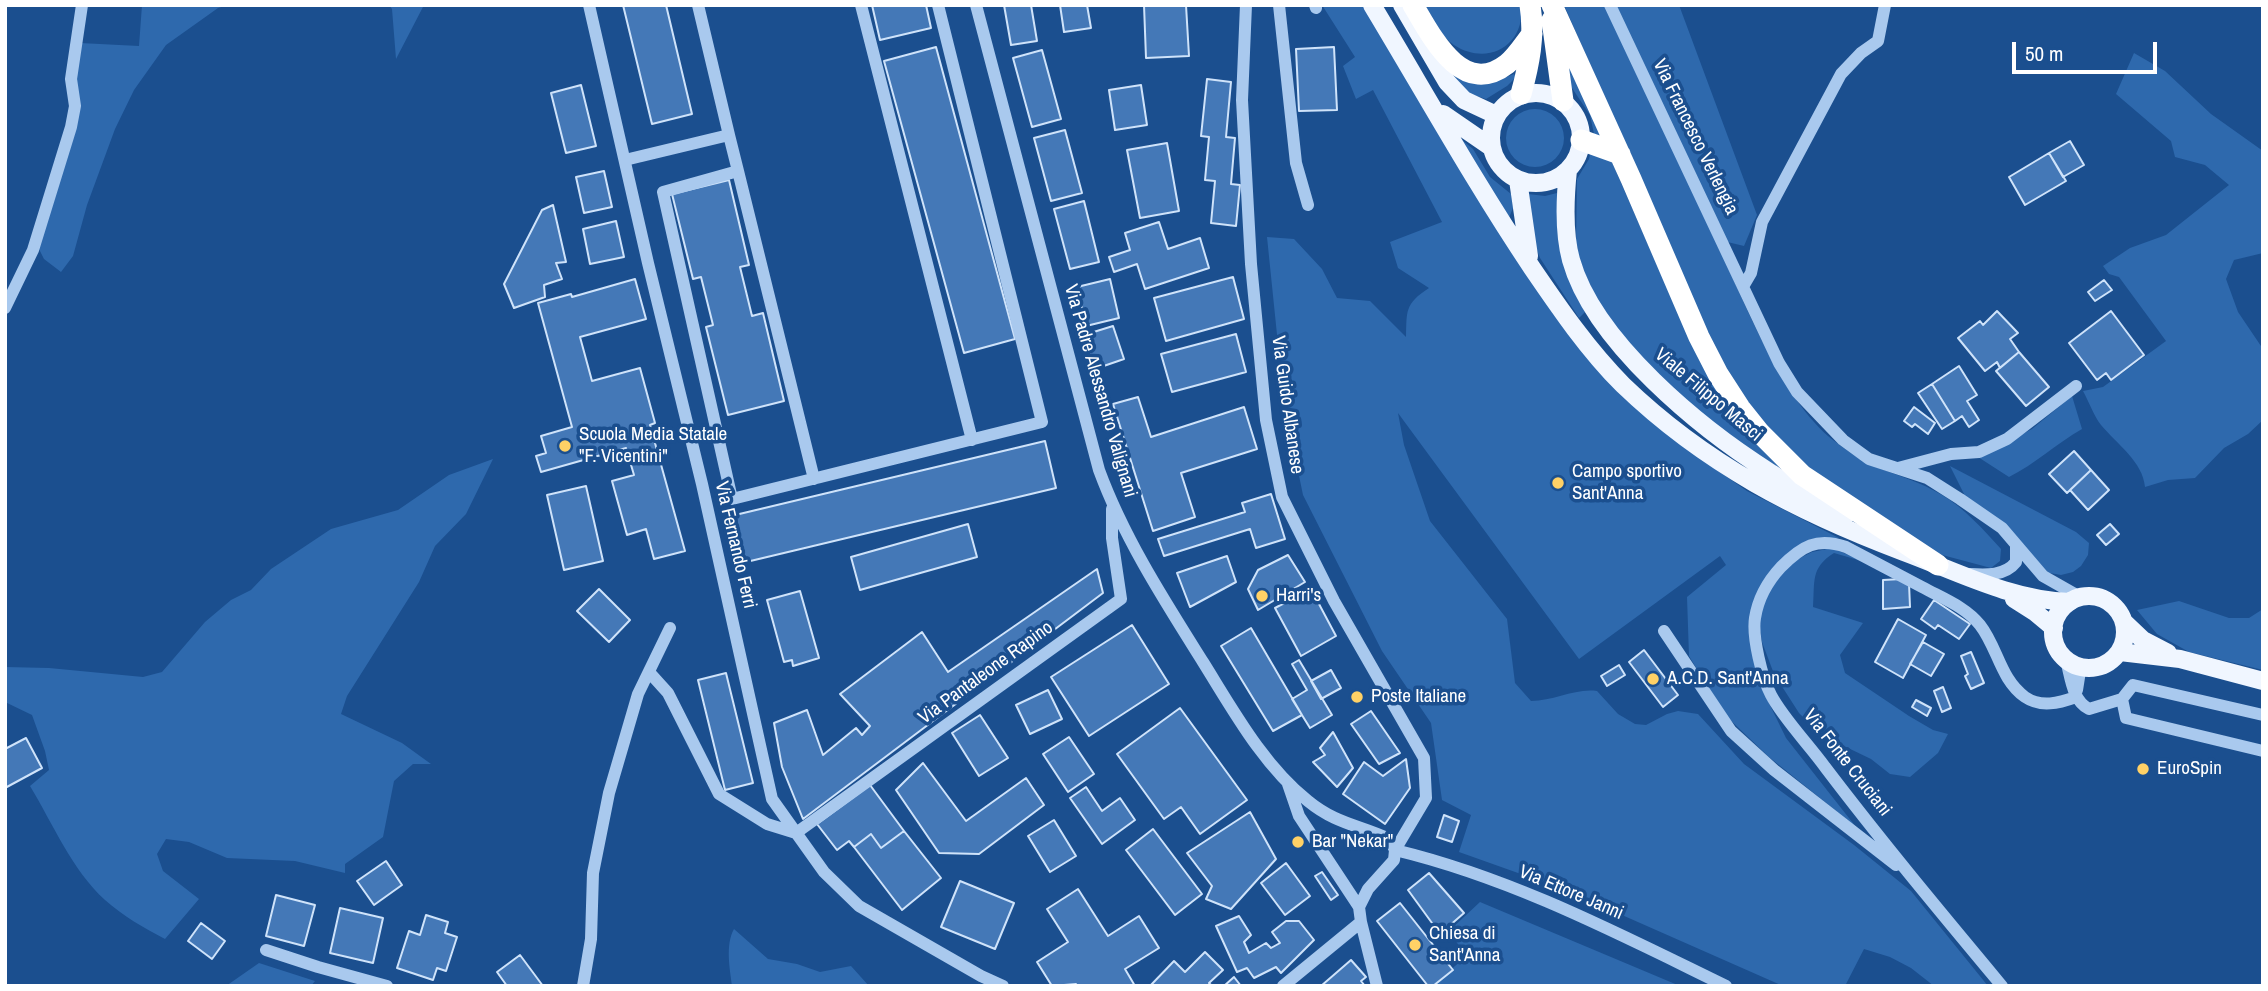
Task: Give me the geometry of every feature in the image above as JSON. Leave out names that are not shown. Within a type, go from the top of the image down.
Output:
[{"type":"highway","points":[[1413,5],[1441,51],[1451,62],[1468,71],[1482,73],[1503,67],[1532,34]]},
{"type":"highway","points":[[1521,94],[1530,60],[1530,5]]},
{"type":"highway","points":[[1550,5],[1563,102]]},
{"type":"highway","points":[[1550,5],[1620,154],[1699,337],[1740,408],[1760,433],[1802,475],[1938,565]]},
{"type":"highway","points":[[1581,140],[1620,154]]},
{"type":"main road","name":"Viale Filippo Masci","points":[[1372,5],[1531,265],[1592,351],[1623,384],[1685,438],[1723,466],[1766,491],[1843,528],[1998,589],[2036,599],[2075,599]]},
{"type":"main road","points":[[1402,5],[1447,82],[1464,100],[1496,115]]},
{"type":"main road","points":[[1543,93],[1563,102],[1577,118],[1581,140],[1579,151],[1568,170],[1560,177],[1539,184],[1518,180],[1500,167],[1491,147],[1490,136],[1496,115],[1503,106],[1521,94],[1543,93]]},
{"type":"main road","name":"Viale Filippo Masci","points":[[1432,105],[1460,128],[1491,147]]},
{"type":"main road","name":"Viale Filippo Masci","points":[[1568,170],[1566,231],[1570,258],[1580,288],[1611,336],[1700,421],[1771,473],[1938,565]]},
{"type":"main road","name":"Viale Filippo Masci","points":[[1518,180],[1522,223],[1531,265]]},
{"type":"main road","name":"Viale Filippo Masci","points":[[1998,589],[2036,613],[2053,628]]},
{"type":"main road","points":[[2095,596],[2105,599],[2120,612],[2124,622],[2125,642],[2120,652],[2105,666],[2084,669],[2066,660],[2054,643],[2053,628],[2059,613],[2075,599],[2095,596]]},
{"type":"main road","points":[[2124,622],[2143,640],[2180,659]]},
{"type":"main road","points":[[2120,652],[2180,659],[2263,681]]},
{"type":"street","points":[[5,308],[43,224],[71,127],[75,106],[71,79],[82,5]]},
{"type":"street","name":"Via Fernando Ferri","points":[[589,5],[702,484],[772,799],[824,872],[859,906],[1003,986]]},
{"type":"street","points":[[698,5],[814,479]]},
{"type":"street","points":[[861,5],[972,440]]},
{"type":"street","points":[[738,171],[663,192],[732,499],[1042,422],[939,5]]},
{"type":"street","name":"Via Padre Alessandro Valignani","points":[[975,5],[1099,470],[1112,505],[1164,600],[1229,705],[1273,766],[1288,784],[1330,817],[1390,839],[1395,850]]},
{"type":"street","name":"Via Guido Albanese","points":[[1246,5],[1242,100],[1251,264],[1266,420],[1282,498],[1334,601],[1424,758],[1426,798],[1395,850],[1394,860],[1368,890],[1359,907]]},
{"type":"street","points":[[1279,5],[1296,163],[1308,205]]},
{"type":"street","name":"Via Francesco Verlengia","points":[[1611,5],[1779,363],[1797,392],[1843,440],[1869,459],[1927,478],[2002,528],[2043,576],[2075,599]]},
{"type":"street","name":"Via Francesco Verlengia","points":[[1744,285],[1751,273],[1762,222],[1841,74],[1861,53],[1878,41],[1885,5]]},
{"type":"street","points":[[625,160],[729,135]]},
{"type":"street","points":[[1898,468],[1951,454],[1979,452],[2007,439],[2076,386]]},
{"type":"street","name":"Via Pantaleone Rapino","points":[[796,833],[1121,599],[1112,538],[1112,505]]},
{"type":"street","name":"Via Fonte Cruciani","points":[[2002,986],[1913,878],[1771,695],[1759,659],[1754,620],[1763,591],[1795,554],[1816,542],[1832,542],[1961,608],[1979,624],[1991,643],[2004,674],[2014,688],[2027,699],[2051,704],[2076,697]]},
{"type":"street","points":[[1960,573],[1991,574],[2008,570],[2016,562],[2016,546]]},
{"type":"street","points":[[583,986],[591,939],[593,873],[609,793],[638,694],[670,628]]},
{"type":"street","points":[[1664,631],[1731,731],[1774,770],[1913,878]]},
{"type":"street","points":[[2066,660],[2076,697],[2080,704],[2089,709],[2122,699],[2133,685],[2263,715]]},
{"type":"street","points":[[2076,697],[2078,677],[2084,669]]},
{"type":"street","points":[[649,672],[668,694],[719,794],[767,824],[796,833]]},
{"type":"street","points":[[2122,699],[2126,719],[2263,751]]},
{"type":"street","points":[[1288,784],[1299,816],[1359,907],[1377,986]]},
{"type":"street","name":"Via Ettore Janni","points":[[1395,850],[1492,879],[1590,920],[1726,986]]},
{"type":"street","points":[[1283,986],[1361,922]]},
{"type":"street","points":[[266,950],[387,986]]},
{"type":"shaded area","points":[[142,5],[228,5],[218,8],[166,45],[134,90],[115,129],[87,205],[73,256],[61,272],[44,259],[38,247],[75,124],[75,73],[80,43],[139,46]]},
{"type":"shaded area","points":[[389,5],[424,5],[396,59],[392,9]]},
{"type":"shaded area","points":[[1322,5],[1369,5],[1553,314],[1623,397],[1677,442],[1747,491],[1839,538],[1815,540],[1792,553],[1755,605],[1767,699],[1786,738],[1856,827],[1769,757],[1725,715],[1689,656],[1687,597],[1726,565],[1720,556],[1579,659],[1398,413],[1404,445],[1430,521],[1507,619],[1515,683],[1531,701],[1581,691],[1597,691],[1618,714],[1635,724],[1646,725],[1678,711],[1698,714],[1744,764],[1854,845],[1911,891],[1988,986],[1934,986],[1911,968],[1890,957],[1864,949],[1845,986],[1783,986],[1563,889],[1459,852],[1471,815],[1442,800],[1431,723],[1382,651],[1303,495],[1284,403],[1267,237],[1294,239],[1322,269],[1337,298],[1370,301],[1406,337],[1408,309],[1415,299],[1429,288],[1398,268],[1390,242],[1442,222],[1373,90],[1356,99],[1343,66],[1355,57]]},
{"type":"shaded area","points":[[1425,5],[1521,5],[1521,19],[1511,41],[1491,53],[1480,54],[1467,51],[1449,41],[1437,27]]},
{"type":"shaded area","points":[[1564,5],[1679,5],[1757,215],[1744,246],[1715,239],[1765,347],[1797,400],[1833,440],[1873,466],[1934,490],[1966,513],[2001,549],[2000,561],[1991,568],[1931,552],[1809,475],[1729,381]]},
{"type":"shaded area","points":[[2134,53],[2165,71],[2211,114],[2263,151],[2263,253],[2234,260],[2226,279],[2238,312],[2263,349],[2263,420],[2248,434],[2224,448],[2195,478],[2168,480],[2145,487],[2140,469],[2101,425],[2083,391],[2103,387],[2166,341],[2119,277],[2109,274],[2103,266],[2130,248],[2166,235],[2229,185],[2205,165],[2175,157],[2171,141],[2116,94]]},
{"type":"shaded area","points":[[1567,59],[1678,313],[1781,467],[1779,469],[1720,429],[1660,378],[1604,314],[1580,263],[1576,242],[1577,179],[1589,159],[1594,134],[1590,115],[1568,82]]},
{"type":"shaded area","points":[[1451,74],[1482,81],[1514,74],[1516,77],[1486,99],[1470,94]]},
{"type":"shaded area","points":[[1535,109],[1546,111],[1559,122],[1564,138],[1562,149],[1551,162],[1535,167],[1524,165],[1511,154],[1506,138],[1508,127],[1519,114]]},
{"type":"shaded area","points":[[1456,135],[1473,149],[1490,177],[1511,194],[1513,208],[1508,220]]},
{"type":"shaded area","points":[[1557,193],[1566,269],[1585,312],[1579,318],[1540,258],[1531,235],[1528,194],[1545,196]]},
{"type":"shaded area","points":[[2072,396],[2082,429],[2028,466],[2009,477],[1978,457],[2032,429]]},
{"type":"shaded area","points":[[493,459],[466,514],[435,546],[419,582],[347,696],[341,714],[402,743],[431,764],[413,764],[394,781],[383,837],[345,864],[345,873],[295,861],[227,858],[189,842],[166,839],[157,854],[163,871],[199,899],[165,939],[105,900],[73,861],[30,786],[49,770],[32,715],[5,702],[5,667],[49,668],[143,677],[162,672],[205,622],[231,600],[251,590],[271,569],[331,529],[398,510],[449,475]]},
{"type":"shaded area","points":[[1950,466],[2076,532],[2089,543],[2088,555],[2081,566],[2073,572],[2061,575],[2044,572],[1967,500]]},
{"type":"shaded area","points":[[1832,548],[1865,562],[1834,553],[1821,564],[1815,576],[1813,607],[1863,623],[1840,655],[1845,673],[1909,716],[1933,730],[1948,734],[1938,753],[1910,777],[1890,774],[1871,759],[1821,735],[1799,713],[1774,674],[1762,642],[1759,624],[1762,603],[1781,574],[1796,560],[1812,552]]},
{"type":"shaded area","points":[[2179,601],[2229,618],[2249,618],[2263,609],[2263,670],[2189,652],[2157,634],[2137,610]]},
{"type":"shaded area","points":[[1480,902],[1680,986],[1433,986],[1466,956],[1449,931]]},
{"type":"shaded area","points":[[734,929],[768,959],[797,964],[820,972],[851,966],[869,986],[732,986],[729,950]]},
{"type":"shaded area","points":[[259,963],[315,981],[311,986],[226,986]]},
{"type":"building","points":[[623,5],[666,5],[692,114],[652,124]]},
{"type":"building","points":[[872,5],[926,5],[931,28],[880,40]]},
{"type":"building","points":[[1004,5],[1031,5],[1037,41],[1011,45]]},
{"type":"building","points":[[1060,5],[1087,5],[1091,28],[1064,32]]},
{"type":"building","points":[[1144,5],[1186,5],[1189,56],[1146,58]]},
{"type":"building","points":[[936,47],[1015,339],[964,353],[884,61]]},
{"type":"building","points":[[1334,47],[1337,110],[1299,111],[1296,49]]},
{"type":"building","points":[[1042,50],[1061,119],[1032,127],[1013,58]]},
{"type":"building","points":[[1207,79],[1231,82],[1226,137],[1235,138],[1231,184],[1240,185],[1236,226],[1211,223],[1215,181],[1205,180],[1209,137],[1201,136]]},
{"type":"building","points":[[581,85],[596,146],[566,153],[551,93]]},
{"type":"building","points":[[1141,85],[1147,125],[1115,130],[1109,90]]},
{"type":"building","points":[[1065,130],[1082,193],[1051,201],[1034,138]]},
{"type":"building","points":[[2070,141],[2084,165],[2063,177],[2049,153]]},
{"type":"building","points":[[1167,143],[1179,211],[1140,218],[1127,150]]},
{"type":"building","points":[[2049,153],[2066,181],[2025,205],[2009,177]]},
{"type":"building","points":[[604,171],[612,207],[584,213],[576,177]]},
{"type":"building","points":[[729,180],[749,265],[740,267],[752,316],[763,313],[784,401],[728,415],[706,327],[713,325],[701,277],[693,279],[672,194]]},
{"type":"building","points":[[1084,201],[1099,262],[1070,269],[1054,209]]},
{"type":"building","points":[[553,205],[566,262],[556,263],[562,279],[544,285],[545,297],[514,308],[504,284],[542,210]]},
{"type":"building","points":[[616,221],[624,257],[590,264],[583,229]]},
{"type":"building","points":[[1159,222],[1168,249],[1200,238],[1209,268],[1145,289],[1137,264],[1114,272],[1109,257],[1130,250],[1125,233]]},
{"type":"building","points":[[1233,277],[1244,319],[1166,341],[1154,298]]},
{"type":"building","points":[[635,279],[646,319],[580,337],[592,381],[640,368],[655,423],[650,425],[685,551],[654,559],[646,529],[627,535],[612,481],[634,475],[626,448],[541,472],[536,456],[546,453],[541,436],[572,427],[538,303],[571,294],[572,297]]},
{"type":"building","points":[[1110,279],[1119,318],[1086,326],[1077,287]]},
{"type":"building","points":[[2104,280],[2112,290],[2095,301],[2088,292]]},
{"type":"building","points":[[1997,311],[2018,333],[2010,339],[2019,352],[2000,368],[1997,362],[1985,371],[1958,338],[1980,321],[1983,325]]},
{"type":"building","points":[[2111,311],[2144,355],[2111,380],[2106,373],[2097,380],[2069,343]]},
{"type":"building","points":[[1113,326],[1124,359],[1095,369],[1084,335]]},
{"type":"building","points":[[1236,334],[1246,372],[1172,392],[1161,354]]},
{"type":"building","points":[[2019,352],[2049,387],[2026,406],[1996,371]]},
{"type":"building","points":[[1959,366],[1977,395],[1967,401],[1979,420],[1969,427],[1962,416],[1955,421],[1932,384]]},
{"type":"building","points":[[1932,384],[1955,421],[1942,429],[1918,393]]},
{"type":"building","points":[[1138,397],[1151,437],[1244,407],[1257,449],[1181,473],[1195,517],[1153,531],[1113,404]]},
{"type":"building","points":[[1914,407],[1935,423],[1928,434],[1915,424],[1912,427],[1904,421]]},
{"type":"building","points":[[1045,441],[1056,488],[742,563],[731,516]]},
{"type":"building","points":[[2074,451],[2091,470],[2067,493],[2049,474]]},
{"type":"building","points":[[2091,470],[2109,490],[2088,510],[2070,490]]},
{"type":"building","points":[[586,486],[603,561],[564,570],[547,495]]},
{"type":"building","points":[[1271,494],[1285,539],[1256,548],[1250,529],[1164,556],[1158,539],[1245,512],[1242,503]]},
{"type":"building","points":[[968,524],[977,557],[860,590],[851,557]]},
{"type":"building","points":[[2110,524],[2119,534],[2106,545],[2097,535]]},
{"type":"building","points":[[1288,555],[1305,582],[1258,610],[1248,589],[1258,570]]},
{"type":"building","points":[[1227,556],[1236,582],[1190,607],[1177,573]]},
{"type":"building","points":[[1097,569],[1103,593],[803,819],[782,767],[774,723],[807,710],[823,755],[856,728],[862,735],[870,726],[840,694],[922,632],[948,672]]},
{"type":"building","points":[[1902,579],[1909,583],[1910,607],[1883,609],[1883,580]]},
{"type":"building","points":[[599,589],[630,620],[609,642],[577,611]]},
{"type":"building","points":[[1311,589],[1336,636],[1301,656],[1275,608]]},
{"type":"building","points":[[800,591],[819,658],[793,666],[792,660],[784,662],[767,600]]},
{"type":"building","points":[[1934,600],[1970,624],[1959,639],[1938,625],[1935,629],[1921,619]]},
{"type":"building","points":[[1898,619],[1926,635],[1903,678],[1875,662]]},
{"type":"building","points":[[1132,625],[1169,684],[1089,736],[1051,677]]},
{"type":"building","points":[[1251,628],[1302,715],[1273,731],[1221,646]]},
{"type":"building","points":[[1923,642],[1944,654],[1931,676],[1910,664]]},
{"type":"building","name":"A.C.D. Sant'Anna","points":[[1644,650],[1678,695],[1663,707],[1629,662]]},
{"type":"building","points":[[1971,652],[1984,683],[1971,689],[1961,656]]},
{"type":"building","points":[[1299,660],[1332,715],[1310,728],[1292,699],[1307,690],[1292,664]]},
{"type":"building","points":[[1619,665],[1625,675],[1607,686],[1601,676]]},
{"type":"building","points":[[1331,670],[1341,688],[1321,699],[1311,681]]},
{"type":"building","points":[[726,673],[753,783],[725,790],[698,680]]},
{"type":"building","points":[[1943,687],[1951,708],[1942,712],[1934,691]]},
{"type":"building","points":[[1048,690],[1062,719],[1030,734],[1016,705]]},
{"type":"building","points":[[1916,700],[1931,708],[1927,716],[1912,707]]},
{"type":"building","points":[[1180,708],[1247,800],[1200,834],[1181,807],[1164,819],[1117,754]]},
{"type":"building","points":[[1371,711],[1400,753],[1379,764],[1351,724]]},
{"type":"building","points":[[980,715],[1008,758],[979,776],[952,733]]},
{"type":"building","points":[[1333,732],[1353,768],[1337,787],[1313,762],[1325,755],[1320,748]]},
{"type":"building","points":[[1069,737],[1094,774],[1068,792],[1043,754]]},
{"type":"building","points":[[26,738],[42,768],[5,788],[5,749]]},
{"type":"building","points":[[1406,759],[1410,788],[1385,824],[1343,794],[1364,762],[1383,776]]},
{"type":"building","points":[[923,763],[966,821],[1026,778],[1044,805],[979,854],[939,853],[896,790]]},
{"type":"building","points":[[870,785],[904,831],[881,848],[871,834],[854,847],[849,841],[837,850],[817,824]]},
{"type":"building","points":[[1086,787],[1102,811],[1120,798],[1135,820],[1102,844],[1070,798]]},
{"type":"building","points":[[1250,812],[1276,859],[1231,909],[1206,899],[1212,886],[1187,853]]},
{"type":"building","points":[[1444,815],[1459,821],[1452,842],[1437,837]]},
{"type":"building","points":[[1054,820],[1076,856],[1050,872],[1028,836]]},
{"type":"building","points":[[1153,829],[1202,894],[1175,915],[1126,850]]},
{"type":"building","points":[[904,831],[941,878],[902,910],[854,847],[871,834],[881,848]]},
{"type":"building","points":[[386,861],[402,885],[374,905],[357,881]]},
{"type":"building","points":[[1286,863],[1310,896],[1285,915],[1261,883]]},
{"type":"building","points":[[1322,872],[1338,895],[1331,900],[1315,876]]},
{"type":"building","name":"Chiesa di Sant'Anna","points":[[1429,873],[1464,913],[1440,934],[1408,890]]},
{"type":"building","points":[[960,881],[1014,903],[995,949],[941,927]]},
{"type":"building","points":[[1078,889],[1108,936],[1139,916],[1159,948],[1125,969],[1135,986],[1052,986],[1037,962],[1068,942],[1047,909]]},
{"type":"building","points":[[276,895],[315,905],[304,946],[266,936]]},
{"type":"building","name":"Chiesa di Sant'Anna","points":[[1400,903],[1453,970],[1433,986],[1428,986],[1377,921]]},
{"type":"building","points":[[340,908],[383,918],[373,963],[330,953]]},
{"type":"building","points":[[426,915],[448,922],[445,933],[457,937],[446,971],[437,968],[433,980],[397,968],[409,931],[420,935]]},
{"type":"building","points":[[1239,916],[1251,935],[1244,942],[1249,953],[1266,943],[1271,948],[1280,943],[1272,932],[1286,921],[1299,921],[1314,940],[1281,973],[1276,967],[1254,978],[1247,968],[1237,972],[1216,926]]},
{"type":"building","points":[[201,923],[225,941],[212,959],[188,941]]},
{"type":"building","points":[[1205,952],[1223,970],[1209,983],[1212,986],[1150,986],[1174,961],[1185,972]]},
{"type":"building","points":[[520,955],[543,986],[507,986],[497,972]]},
{"type":"building","points":[[1351,960],[1366,977],[1361,981],[1365,986],[1321,986]]},
{"type":"building","points":[[1234,977],[1241,986],[1224,986]]},
{"type":"place","name":"Scuola Media Statale \"F. Vicentini\"","points":[[565,446]]},
{"type":"place","name":"Campo sportivo Sant'Anna","points":[[1558,483]]},
{"type":"place","name":"Harri's","points":[[1262,596]]},
{"type":"place","name":"A.C.D. Sant'Anna","points":[[1653,679]]},
{"type":"place","name":"Poste Italiane","points":[[1357,697]]},
{"type":"place","name":"EuroSpin","points":[[2143,769]]},
{"type":"place","name":"Bar \"Nekar\"","points":[[1298,842]]},
{"type":"place","name":"Chiesa di Sant'Anna","points":[[1415,945]]}]
